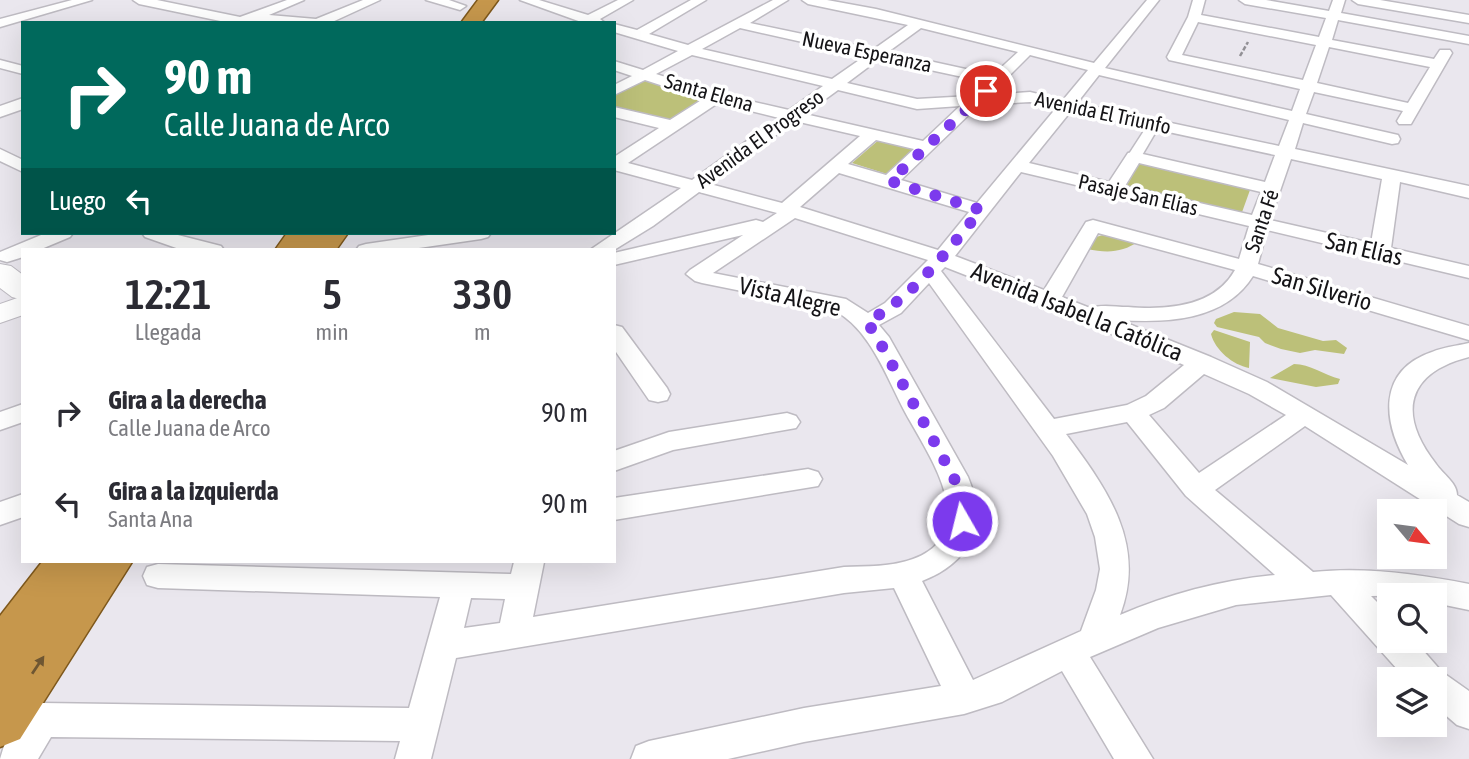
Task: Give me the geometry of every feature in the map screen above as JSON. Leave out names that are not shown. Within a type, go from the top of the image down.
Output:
[{"type":"highway","points":[[465,15],[488,0]]},
{"type":"highway","points":[[0,657],[68,563]]},
{"type":"highway","points":[[0,721],[107,563]]},
{"type":"main road","points":[[7,262],[21,286]]},
{"type":"street","points":[[0,23],[86,0]]},
{"type":"street","points":[[139,0],[243,20],[268,21]]},
{"type":"street","points":[[167,7],[194,0]]},
{"type":"street","points":[[243,20],[298,0]]},
{"type":"street","points":[[322,21],[374,0]]},
{"type":"street","points":[[376,15],[389,0]]},
{"type":"street","points":[[432,0],[465,15]]},
{"type":"street","points":[[526,0],[594,21],[627,0]]},
{"type":"street","points":[[638,35],[700,0]]},
{"type":"street","points":[[616,90],[782,0]]},
{"type":"street","points":[[808,0],[918,24],[1392,139]]},
{"type":"street","points":[[867,322],[892,308],[936,264],[1153,0]]},
{"type":"street","points":[[1199,0],[1194,17],[1174,57],[1309,85],[1408,115],[1437,64],[1462,38],[1337,7],[1245,0]]},
{"type":"street","points":[[1358,0],[1469,19]]},
{"type":"street","points":[[542,21],[548,7]]},
{"type":"street","name":"Santa Fé","points":[[1078,311],[1126,315],[1193,310],[1214,301],[1235,285],[1246,267],[1259,223],[1337,7]]},
{"type":"street","points":[[1194,17],[1437,64]]},
{"type":"street","name":"Nueva Esperanza","points":[[738,24],[997,80]]},
{"type":"street","name":"Avenida El Progreso","points":[[603,248],[646,222],[918,24]]},
{"type":"street","name":"Avenida El Triunfo","points":[[616,29],[690,50],[917,104],[974,102],[1013,96],[1068,104],[1469,192]]},
{"type":"street","points":[[890,181],[1027,51]]},
{"type":"street","points":[[0,64],[21,69]]},
{"type":"street","name":"Santa Elena","points":[[616,66],[715,98],[927,147]]},
{"type":"street","points":[[616,164],[715,98]]},
{"type":"street","points":[[3,111],[21,104]]},
{"type":"street","points":[[3,111],[21,115]]},
{"type":"street","points":[[616,112],[673,126]]},
{"type":"street","points":[[1114,189],[1156,123]]},
{"type":"street","points":[[616,258],[784,214],[873,134]]},
{"type":"street","points":[[0,153],[21,144]]},
{"type":"street","points":[[0,153],[21,166]]},
{"type":"street","points":[[1134,157],[1272,189]]},
{"type":"street","name":"Avenida Isabel la Católica","points":[[616,166],[696,186],[1078,311],[1202,362],[1305,414],[1467,515]]},
{"type":"street","points":[[836,166],[981,210]]},
{"type":"street","name":"Pasaje San Elías","points":[[1017,166],[1259,223]]},
{"type":"street","points":[[1380,253],[1392,175]]},
{"type":"street","name":"Vista Alegre","points":[[784,214],[697,274],[838,304],[867,322],[934,439],[954,478],[963,503],[962,521],[955,544],[943,557],[926,568],[903,575]]},
{"type":"street","name":"San Elías","points":[[1259,223],[1469,272]]},
{"type":"street","name":"San Silverio","points":[[1049,300],[1093,226],[1469,332]]},
{"type":"street","points":[[34,248],[59,235]]},
{"type":"street","points":[[167,235],[208,248]]},
{"type":"street","points":[[380,248],[467,235]]},
{"type":"street","points":[[936,264],[1090,492],[1109,528],[1115,562],[1110,599],[1080,645]]},
{"type":"street","points":[[0,299],[21,290]]},
{"type":"street","points":[[0,314],[21,305]]},
{"type":"street","points":[[616,335],[657,394]]},
{"type":"street","points":[[1467,515],[1435,484],[1414,455],[1402,429],[1398,406],[1403,386],[1415,370],[1434,359],[1469,350]]},
{"type":"street","points":[[1047,429],[1133,412],[1155,402],[1202,362]]},
{"type":"street","points":[[1133,412],[1196,489],[1323,583],[1377,627]]},
{"type":"street","points":[[0,421],[21,414]]},
{"type":"street","points":[[1196,489],[1305,414]]},
{"type":"street","points":[[616,460],[669,441],[787,422]]},
{"type":"street","points":[[616,509],[808,479]]},
{"type":"street","points":[[0,514],[21,506]]},
{"type":"street","points":[[158,576],[277,572],[459,584],[526,574],[513,635]]},
{"type":"street","points":[[443,646],[844,580],[903,575],[964,698]]},
{"type":"street","points":[[649,759],[990,691],[1080,645],[1151,615],[1236,592],[1323,583],[1404,584],[1469,597]]},
{"type":"street","points":[[413,759],[459,584]]},
{"type":"street","points":[[1080,645],[1135,759]]},
{"type":"street","points":[[1404,653],[1418,667]]},
{"type":"street","points":[[1447,695],[1469,713]]},
{"type":"street","points":[[17,759],[42,720],[423,725]]},
{"type":"green space","points":[[647,77],[711,97],[672,123],[616,110],[616,93]]},
{"type":"green space","points":[[881,138],[920,147],[890,175],[852,163]]},
{"type":"green space","points":[[1139,163],[1248,188],[1250,190],[1241,215],[1126,187]]},
{"type":"green space","points":[[1106,234],[1139,241],[1114,251],[1087,249],[1093,238]]},
{"type":"green space","points":[[1234,312],[1260,314],[1278,328],[1323,341],[1336,340],[1347,348],[1344,354],[1315,350],[1300,353],[1265,343],[1259,337],[1217,327],[1214,323],[1216,319]]},
{"type":"green space","points":[[1214,330],[1250,342],[1249,368],[1237,364],[1221,351],[1211,334]]},
{"type":"green space","points":[[1294,364],[1340,379],[1338,384],[1316,387],[1270,378]]},
{"type":"route","points":[[962,521],[963,503],[954,478],[867,322],[892,308],[942,258],[981,210],[890,181],[986,91]]}]
